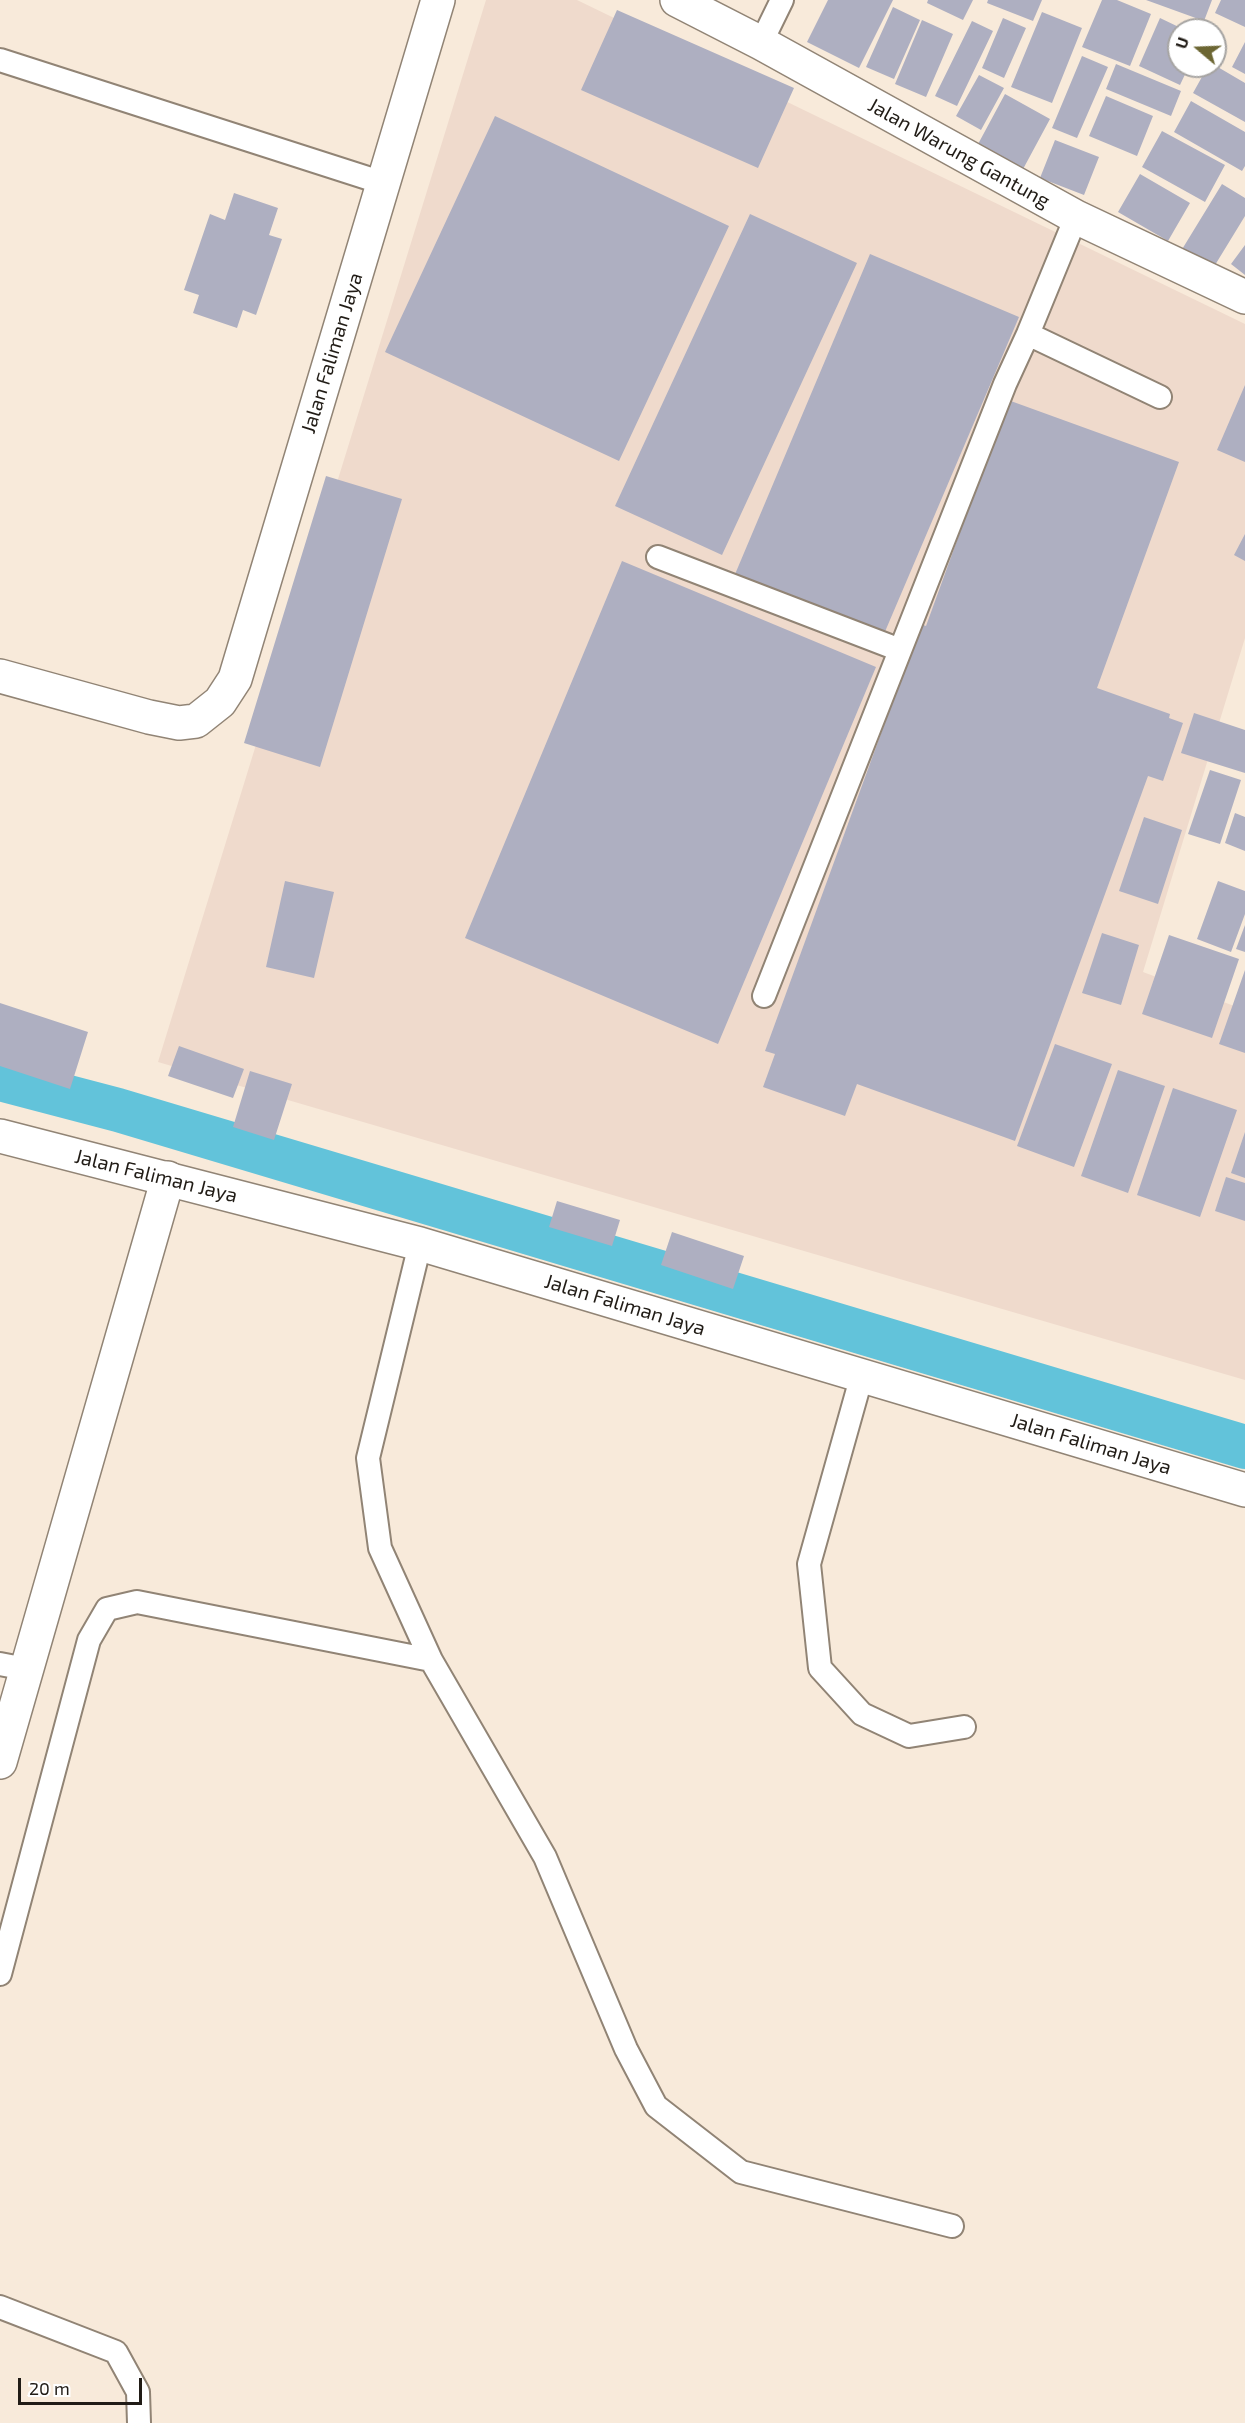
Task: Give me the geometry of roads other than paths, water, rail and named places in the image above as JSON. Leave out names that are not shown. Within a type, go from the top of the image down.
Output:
[{"type":"street","name":"Jalan Faliman Jaya","points":[[0,676],[149,717],[179,723],[196,720],[220,702],[235,679],[438,0]]},
{"type":"street","name":"Jalan Warung Gantung","points":[[677,0],[761,43],[1076,217],[1245,297]]},
{"type":"street","name":"Jalan Faliman Jaya","points":[[0,1136],[420,1244],[1245,1490]]},
{"type":"street","points":[[0,1762],[13,1666],[168,1178]]},
{"type":"lane","points":[[761,43],[782,0]]},
{"type":"lane","points":[[0,60],[383,183]]},
{"type":"lane","points":[[764,996],[1005,384],[1076,217]]},
{"type":"lane","points":[[1028,334],[1160,397]]},
{"type":"lane","points":[[658,557],[900,650]]},
{"type":"lane","points":[[420,1244],[368,1458],[380,1548],[431,1660],[545,1857],[626,2049],[656,2106],[741,2172],[952,2226]]},
{"type":"lane","points":[[862,1375],[809,1564],[820,1668],[862,1714],[909,1736],[964,1727]]},
{"type":"lane","points":[[0,1974],[89,1640],[107,1609],[137,1602],[431,1660]]},
{"type":"lane","points":[[0,2307],[116,2352],[138,2392],[139,2423]]},
{"type":"waterway","points":[[0,1079],[118,1110],[1245,1447]]}]
